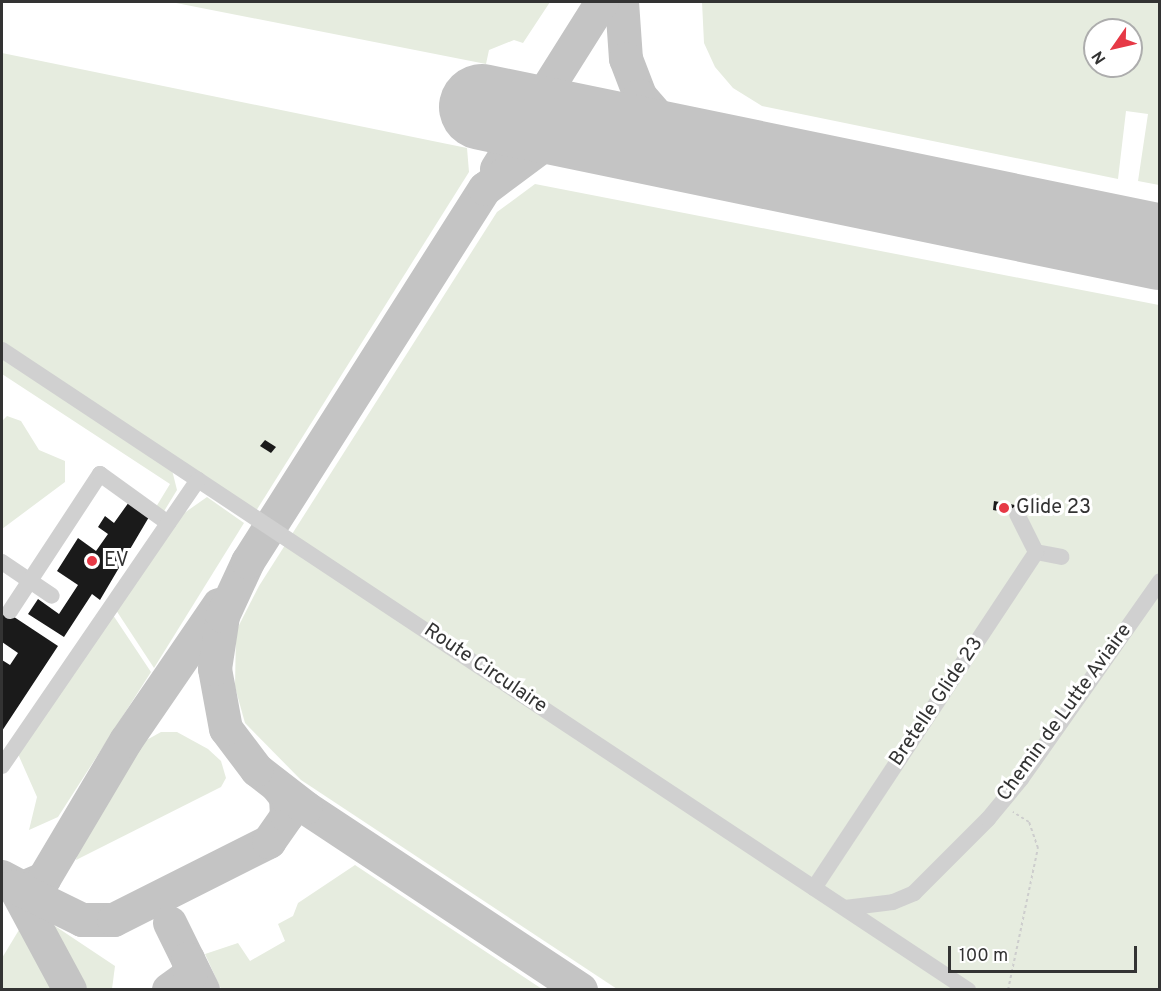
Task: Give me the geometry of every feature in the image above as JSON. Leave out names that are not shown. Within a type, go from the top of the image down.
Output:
[{"type":"lane","name":"Route Circulaire","points":[[2,350],[968,990]]},
{"type":"lane","points":[[10,611],[100,474],[168,523]]},
{"type":"lane","points":[[2,766],[198,480]]},
{"type":"lane","points":[[1017,514],[1036,552],[1062,557]]},
{"type":"lane","name":"Bretelle Glide 23","points":[[814,888],[1036,552]]},
{"type":"lane","points":[[2,562],[52,596]]},
{"type":"lane","name":"Chemin de Lutte Aviaire","points":[[845,908],[893,902],[914,893],[988,819],[1021,779],[1160,581]]},
{"type":"path","points":[[988,819],[1015,812],[1029,822],[1038,848],[1008,990]]},
{"type":"shaded area","points":[[171,2],[550,2],[523,43],[514,40],[489,50],[486,64]]},
{"type":"shaded area","points":[[702,2],[1159,2],[1159,185],[1138,181],[1148,114],[1126,111],[1118,179],[762,106],[733,88],[715,67],[704,43]]},
{"type":"shaded area","points":[[2,53],[467,148],[469,172],[256,511],[2,342]]},
{"type":"shaded area","points":[[535,184],[1159,305],[1159,989],[617,989],[301,780],[245,723],[235,687],[236,631],[259,586],[497,212]]},
{"type":"shaded area","points":[[2,355],[172,470],[177,490],[163,513],[156,507],[170,484],[2,374]]},
{"type":"shaded area","points":[[7,416],[21,421],[39,450],[65,461],[65,482],[2,529],[2,421]]},
{"type":"shaded area","points":[[207,497],[244,523],[154,668],[114,607],[180,516]]},
{"type":"shaded area","points":[[111,612],[151,672],[58,817],[29,830],[37,797],[18,754]]},
{"type":"shaded area","points":[[161,732],[177,732],[208,749],[221,761],[226,778],[221,787],[76,860],[82,829],[125,760],[134,747]]},
{"type":"shaded area","points":[[355,865],[542,989],[221,989],[205,954],[238,943],[250,961],[285,941],[278,924],[293,916],[298,903]]},
{"type":"shaded area","points":[[31,910],[115,966],[112,989],[2,989],[2,958]]},
{"type":"building","points":[[265,440],[276,447],[271,453],[260,446]]},
{"type":"building","name":"Glide 23","points":[[994,501],[1015,505],[1013,514],[993,510]]},
{"type":"building","name":"EV","points":[[129,502],[149,517],[100,600],[92,594],[64,637],[28,614],[38,599],[59,614],[78,585],[57,571],[78,538],[96,551],[108,534],[98,527],[105,516],[114,523]]},
{"type":"building","points":[[2,609],[58,646],[2,731],[2,660],[10,665],[18,653],[2,642]]},
{"type":"taxiway","points":[[497,169],[602,2]]},
{"type":"taxiway","points":[[622,2],[626,59],[640,96],[663,122],[722,156]]},
{"type":"taxiway","points":[[581,990],[306,808],[257,770],[226,729],[215,669],[223,616],[248,562],[485,189],[560,133],[608,134]]},
{"type":"taxiway","points":[[2,877],[23,888],[44,879],[126,741],[219,605]]},
{"type":"taxiway","points":[[15,887],[82,920],[114,920],[269,842],[287,816],[286,797],[278,787]]},
{"type":"taxiway","points":[[14,886],[70,990]]},
{"type":"taxiway","points":[[170,923],[203,990]]},
{"type":"taxiway","points":[[169,990],[191,974],[188,959]]},
{"type":"runway","points":[[482,107],[1160,247]]},
{"type":"place","name":"Glide 23","points":[[1004,508]]},
{"type":"place","name":"EV","points":[[92,561]]}]
